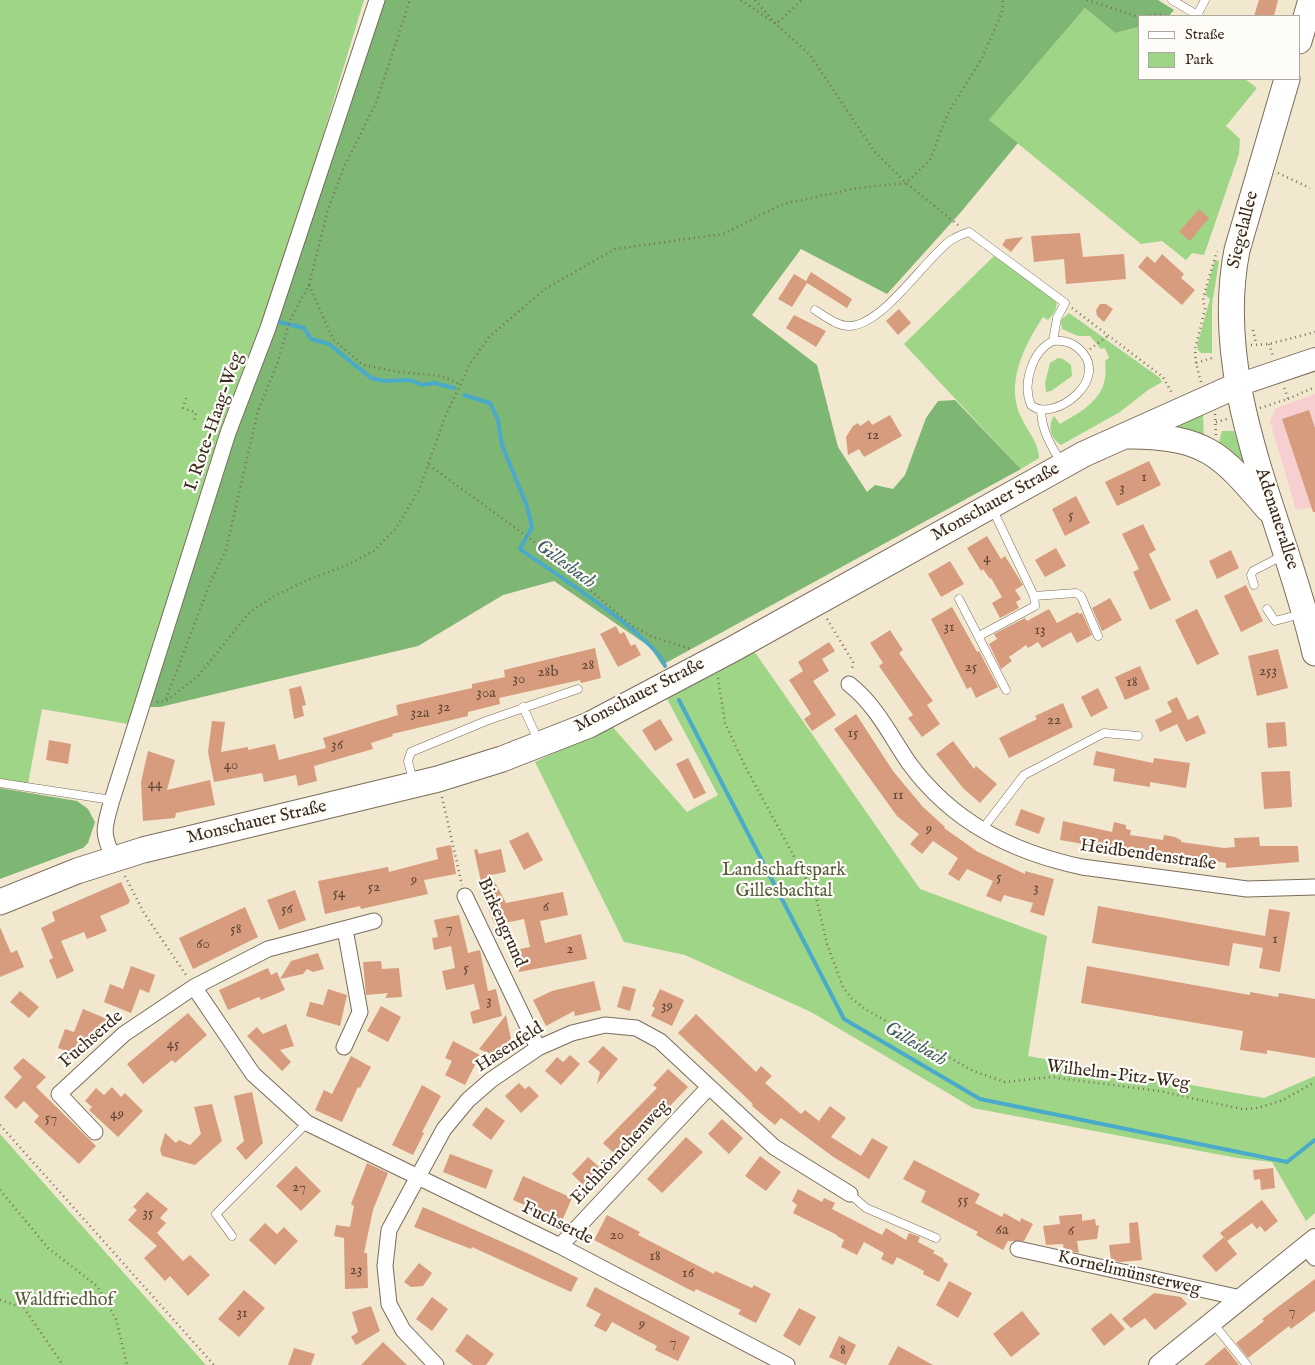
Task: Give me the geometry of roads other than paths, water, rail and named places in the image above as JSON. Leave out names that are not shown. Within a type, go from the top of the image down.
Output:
[{"type":"main road","points":[[1300,38],[1311,0]]},
{"type":"main road","name":"Siegelallee","points":[[1238,386],[1230,309],[1232,276],[1243,225],[1287,80]]},
{"type":"main road","points":[[1238,386],[1315,359]]},
{"type":"main road","name":"Monschauer Straße","points":[[0,902],[35,886],[114,859],[220,831],[414,786],[540,744],[589,725],[705,656],[991,506],[1063,466],[1122,436],[1238,386]]},
{"type":"main road","name":"Adenauerallee","points":[[1238,386],[1247,428],[1306,612],[1315,653]]},
{"type":"main road","points":[[1122,436],[1178,439],[1213,452],[1242,478],[1276,518]]},
{"type":"street","name":"I. Rote-Haag-Weg","points":[[114,859],[105,839],[105,825],[112,800],[228,433],[268,328],[377,0]]},
{"type":"street","name":"Heidbendenstraße","points":[[849,684],[866,697],[910,764],[942,800],[981,831],[1011,846],[1056,861],[1082,866],[1247,889],[1315,887]]},
{"type":"street","name":"Birkengrund","points":[[465,896],[538,1048]]},
{"type":"street","name":"Fuchserde","points":[[94,1132],[59,1094],[124,1034],[194,987],[268,949],[374,921]]},
{"type":"street","points":[[344,1047],[360,1012],[345,929]]},
{"type":"street","name":"Fuchserde","points":[[194,987],[253,1074],[307,1122],[560,1246],[787,1365]]},
{"type":"street","name":"Hasenfeld","points":[[429,1363],[403,1330],[389,1304],[385,1266],[389,1230],[416,1177],[444,1129],[468,1100],[491,1080],[538,1048],[572,1033],[605,1025],[636,1028],[660,1042],[774,1147],[850,1194]]},
{"type":"street","name":"Eichhörnchenweg","points":[[560,1246],[709,1087]]},
{"type":"street","name":"Kornelimünsterweg","points":[[1158,1365],[1241,1298],[1312,1248]]},
{"type":"street","name":"Kornelimünsterweg","points":[[1018,1249],[1176,1286],[1241,1298]]},
{"type":"lane","points":[[1172,0],[1196,15]]},
{"type":"lane","points":[[1198,15],[1205,0]]},
{"type":"lane","points":[[815,310],[835,323],[848,326],[862,324],[878,314],[952,240],[969,232],[1066,303],[1057,318],[1053,341],[1038,353],[1030,377],[1029,400],[1031,405],[1041,411],[1048,410],[1072,398],[1086,385],[1089,366],[1083,353],[1072,344],[1053,341]]},
{"type":"lane","points":[[1041,411],[1042,425],[1050,444],[1063,466]]},
{"type":"lane","points":[[979,636],[1035,606],[1034,596],[991,506]]},
{"type":"lane","points":[[1254,585],[1251,575],[1253,571],[1287,553]]},
{"type":"lane","points":[[1034,596],[1076,593],[1081,596],[1098,636]]},
{"type":"lane","points":[[959,599],[1006,690]]},
{"type":"lane","points":[[1267,609],[1274,620],[1278,621],[1306,612]]},
{"type":"lane","points":[[414,786],[408,761],[411,752],[523,707],[578,689]]},
{"type":"lane","points":[[523,707],[540,744]]},
{"type":"lane","points":[[981,831],[1024,775],[1104,733],[1138,736]]},
{"type":"lane","points":[[0,783],[112,800]]},
{"type":"lane","points":[[232,1236],[216,1214],[307,1122]]},
{"type":"lane","points":[[850,1194],[866,1208],[936,1238]]},
{"type":"lane","points":[[1212,1322],[1247,1365]]},
{"type":"waterway","name":"Gillesbach","points":[[275,321],[304,328],[311,339],[329,344],[371,378],[384,381],[410,380],[422,385],[434,383],[454,388]]},
{"type":"waterway","name":"Gillesbach","points":[[464,395],[490,403],[498,420],[502,445],[527,506],[532,527],[520,549],[600,604],[643,638],[665,666]]},
{"type":"waterway","name":"Gillesbach","points":[[679,700],[844,1019],[980,1099],[1287,1162],[1315,1140]]},
{"type":"park label","name":"Landschaftspark Gillesbachtal","points":[[784,881]]},
{"type":"park label","name":"Waldfriedhof","points":[[64,1301]]}]
